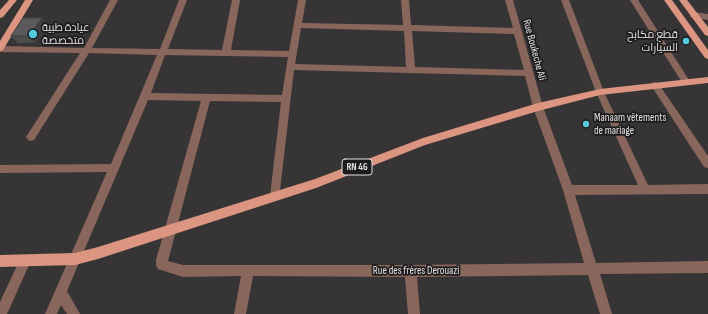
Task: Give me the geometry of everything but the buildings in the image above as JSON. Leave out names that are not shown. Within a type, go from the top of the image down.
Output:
[{"type":"main road","points":[[0,15],[13,0]]},
{"type":"main road","points":[[0,48],[29,0]]},
{"type":"main road","points":[[668,0],[708,56]]},
{"type":"main road","points":[[683,0],[708,33]]},
{"type":"main road","name":"RN 46","points":[[3,260],[25,261],[75,259],[316,183],[423,142],[538,106],[600,92],[708,80]]},
{"type":"street","points":[[31,137],[86,51],[114,0]]},
{"type":"street","points":[[51,314],[145,96],[183,0]]},
{"type":"street","points":[[226,52],[236,0]]},
{"type":"street","points":[[275,196],[290,67],[302,0]]},
{"type":"street","points":[[405,0],[411,70]]},
{"type":"street","name":"Rue Boukeche Ali","points":[[509,0],[538,106],[568,190],[606,314]]},
{"type":"street","points":[[565,0],[600,92],[645,189]]},
{"type":"street","points":[[634,0],[686,82]]},
{"type":"street","points":[[693,15],[708,17]]},
{"type":"street","points":[[297,24],[518,31]]},
{"type":"street","points":[[0,48],[86,51],[292,54]]},
{"type":"street","points":[[290,67],[529,73]]},
{"type":"street","points":[[655,85],[708,164]]},
{"type":"street","points":[[145,96],[286,99]]},
{"type":"street","points":[[171,229],[206,98]]},
{"type":"street","points":[[0,169],[114,168]]},
{"type":"street","points":[[568,190],[708,189]]},
{"type":"street","name":"Rue des frères Derouazi","points":[[171,229],[164,252],[162,265],[183,271],[410,271],[708,267]]},
{"type":"street","points":[[1,314],[25,261]]},
{"type":"street","points":[[240,314],[248,270]]},
{"type":"street","points":[[410,271],[414,314]]},
{"type":"street","points":[[60,291],[74,314]]},
{"type":"place","name":"عيادة طبية متخصصة","points":[[33,34]]},
{"type":"place","name":"قطع مكابح السيارات","points":[[686,41]]},
{"type":"place","name":"Manaam vêtements de mariage","points":[[586,124]]}]
